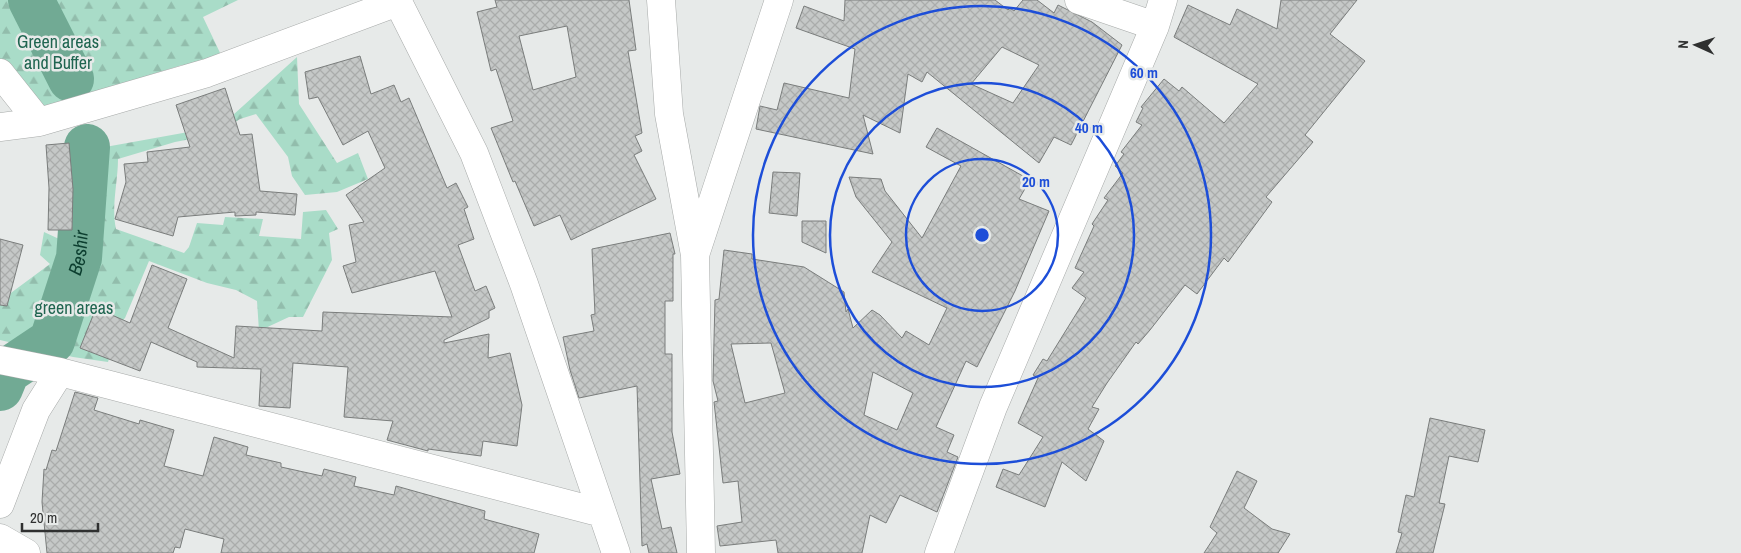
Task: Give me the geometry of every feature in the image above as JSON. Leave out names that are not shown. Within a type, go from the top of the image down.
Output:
[{"type":"street","points":[[661,0],[669,114],[695,256],[701,553]]},
{"type":"street","points":[[695,256],[779,0]]},
{"type":"street","points":[[1079,0],[1155,26]]},
{"type":"street","points":[[940,553],[993,407],[1155,26],[1163,0]]},
{"type":"street","points":[[0,127],[39,122],[207,73],[398,1],[474,153],[524,284],[616,553]]},
{"type":"street","points":[[0,73],[39,122]]},
{"type":"street","points":[[13,362],[60,372],[602,513]]},
{"type":"street","points":[[0,504],[36,410],[60,372]]},
{"type":"street","points":[[0,538],[26,553]]},
{"type":"green space","name":"Green areas and Buffer","points":[[0,0],[238,0],[203,17],[222,57],[186,77],[182,65],[82,96],[43,114],[0,62]]},
{"type":"green space","name":"green areas","points":[[297,57],[299,104],[337,163],[358,153],[368,179],[337,192],[305,195],[292,176],[288,157],[256,114],[240,119],[217,134],[175,142],[118,159],[114,212],[116,229],[184,253],[189,247],[197,223],[223,225],[225,217],[263,219],[259,236],[301,239],[303,212],[326,210],[338,229],[329,233],[332,260],[303,317],[289,317],[259,331],[257,301],[236,290],[207,283],[149,261],[125,318],[119,324],[108,362],[73,357],[0,340],[0,301],[50,264],[40,255],[44,232],[57,238],[79,242],[86,233],[77,155],[83,151],[205,129],[233,115]]},
{"type":"building","points":[[495,0],[629,0],[636,50],[628,51],[642,133],[635,136],[642,151],[634,155],[656,199],[571,240],[560,215],[534,226],[515,181],[513,182],[491,128],[513,121],[496,69],[491,71],[477,12],[497,7]],"holes":[[[567,26],[576,77],[533,90],[519,36]]]},
{"type":"building","points":[[845,0],[995,0],[1008,10],[1010,8],[1014,11],[1023,0],[1037,0],[1054,13],[1058,5],[1092,22],[1122,45],[1071,145],[1054,137],[1039,163],[927,72],[922,82],[908,74],[900,133],[863,115],[873,154],[756,129],[760,106],[777,110],[784,83],[849,98],[855,49],[796,28],[804,6],[844,21]],"holes":[[[1002,47],[1039,65],[1013,103],[971,84]]]},
{"type":"building","points":[[1281,0],[1357,0],[1330,34],[1365,61],[1305,135],[1313,142],[1266,197],[1272,202],[1228,262],[1224,258],[1197,294],[1185,285],[1138,344],[1136,342],[1107,383],[1092,407],[1099,409],[1088,429],[1104,441],[1086,481],[1062,462],[1045,507],[996,487],[1003,469],[1019,475],[1043,437],[1018,423],[1038,378],[1033,375],[1043,359],[1047,361],[1086,298],[1072,288],[1084,272],[1075,268],[1094,226],[1092,224],[1108,200],[1104,198],[1123,173],[1115,166],[1124,154],[1121,152],[1142,125],[1136,122],[1143,108],[1141,107],[1164,79],[1179,91],[1182,87],[1224,123],[1258,84],[1174,37],[1188,5],[1230,25],[1237,9],[1277,29]]},
{"type":"building","points":[[360,56],[371,94],[394,85],[401,102],[409,98],[447,188],[456,183],[468,207],[464,209],[474,239],[458,245],[475,291],[486,286],[495,308],[489,311],[489,318],[444,340],[444,343],[489,334],[488,358],[510,353],[522,405],[517,446],[483,441],[481,456],[428,449],[428,451],[387,440],[393,421],[344,417],[348,367],[293,363],[290,408],[259,406],[261,369],[197,367],[197,362],[151,342],[140,371],[80,348],[96,308],[130,323],[152,265],[187,279],[168,328],[234,358],[236,326],[322,331],[323,312],[452,317],[435,271],[352,293],[343,266],[356,262],[349,225],[364,222],[346,195],[385,168],[368,131],[343,145],[318,97],[309,99],[305,72]]},
{"type":"building","points":[[225,88],[240,135],[252,134],[260,191],[297,194],[295,215],[256,212],[256,215],[235,216],[235,212],[178,217],[173,236],[115,219],[126,182],[124,164],[148,162],[147,152],[190,147],[176,105]]},
{"type":"building","points":[[937,128],[1030,180],[1019,199],[1049,211],[1015,291],[977,367],[966,361],[936,427],[954,435],[947,452],[958,457],[937,512],[900,495],[886,523],[870,515],[862,553],[778,553],[776,540],[720,546],[717,526],[742,522],[738,481],[723,483],[714,402],[718,401],[713,381],[715,300],[719,299],[724,250],[752,254],[752,259],[804,267],[844,292],[846,312],[848,309],[853,328],[872,310],[880,315],[902,338],[906,331],[929,345],[947,308],[872,272],[892,242],[856,197],[849,177],[881,179],[885,191],[922,238],[961,166],[926,147]],"holes":[[[771,343],[785,393],[745,403],[731,344]],[[873,372],[913,393],[897,430],[864,415]]]},
{"type":"building","points":[[69,143],[73,189],[72,230],[48,230],[49,188],[46,145]]},
{"type":"building","points":[[773,172],[800,173],[797,216],[769,213]]},
{"type":"building","points":[[802,221],[826,221],[826,253],[802,242]]},
{"type":"building","points":[[670,233],[675,254],[673,254],[673,301],[665,301],[665,354],[672,354],[672,432],[680,474],[651,479],[662,529],[671,527],[677,553],[649,553],[647,544],[642,546],[637,386],[579,398],[570,370],[563,337],[594,331],[591,315],[595,314],[592,249]]},
{"type":"building","points":[[0,239],[23,245],[7,306],[0,305]]},
{"type":"building","points":[[75,392],[98,398],[94,410],[139,424],[140,420],[174,430],[164,466],[203,476],[214,437],[248,447],[246,455],[281,463],[281,467],[322,476],[324,469],[356,477],[354,486],[394,495],[396,486],[485,511],[484,519],[539,534],[534,553],[221,553],[224,539],[185,529],[180,548],[175,547],[173,553],[47,553],[42,502],[44,469],[46,470],[52,450],[56,451]]},
{"type":"building","points":[[1430,418],[1485,430],[1478,462],[1449,456],[1439,503],[1445,504],[1433,553],[1396,553],[1402,533],[1398,532],[1406,495],[1414,497]]},
{"type":"building","points":[[1237,471],[1257,481],[1244,508],[1272,529],[1290,534],[1278,553],[1204,553],[1217,533],[1210,527]]},
{"type":"waterway","name":"Beshir","points":[[31,0],[71,79]]},
{"type":"waterway","name":"Beshir","points":[[0,388],[7,371],[52,341],[79,258],[87,147]]}]
